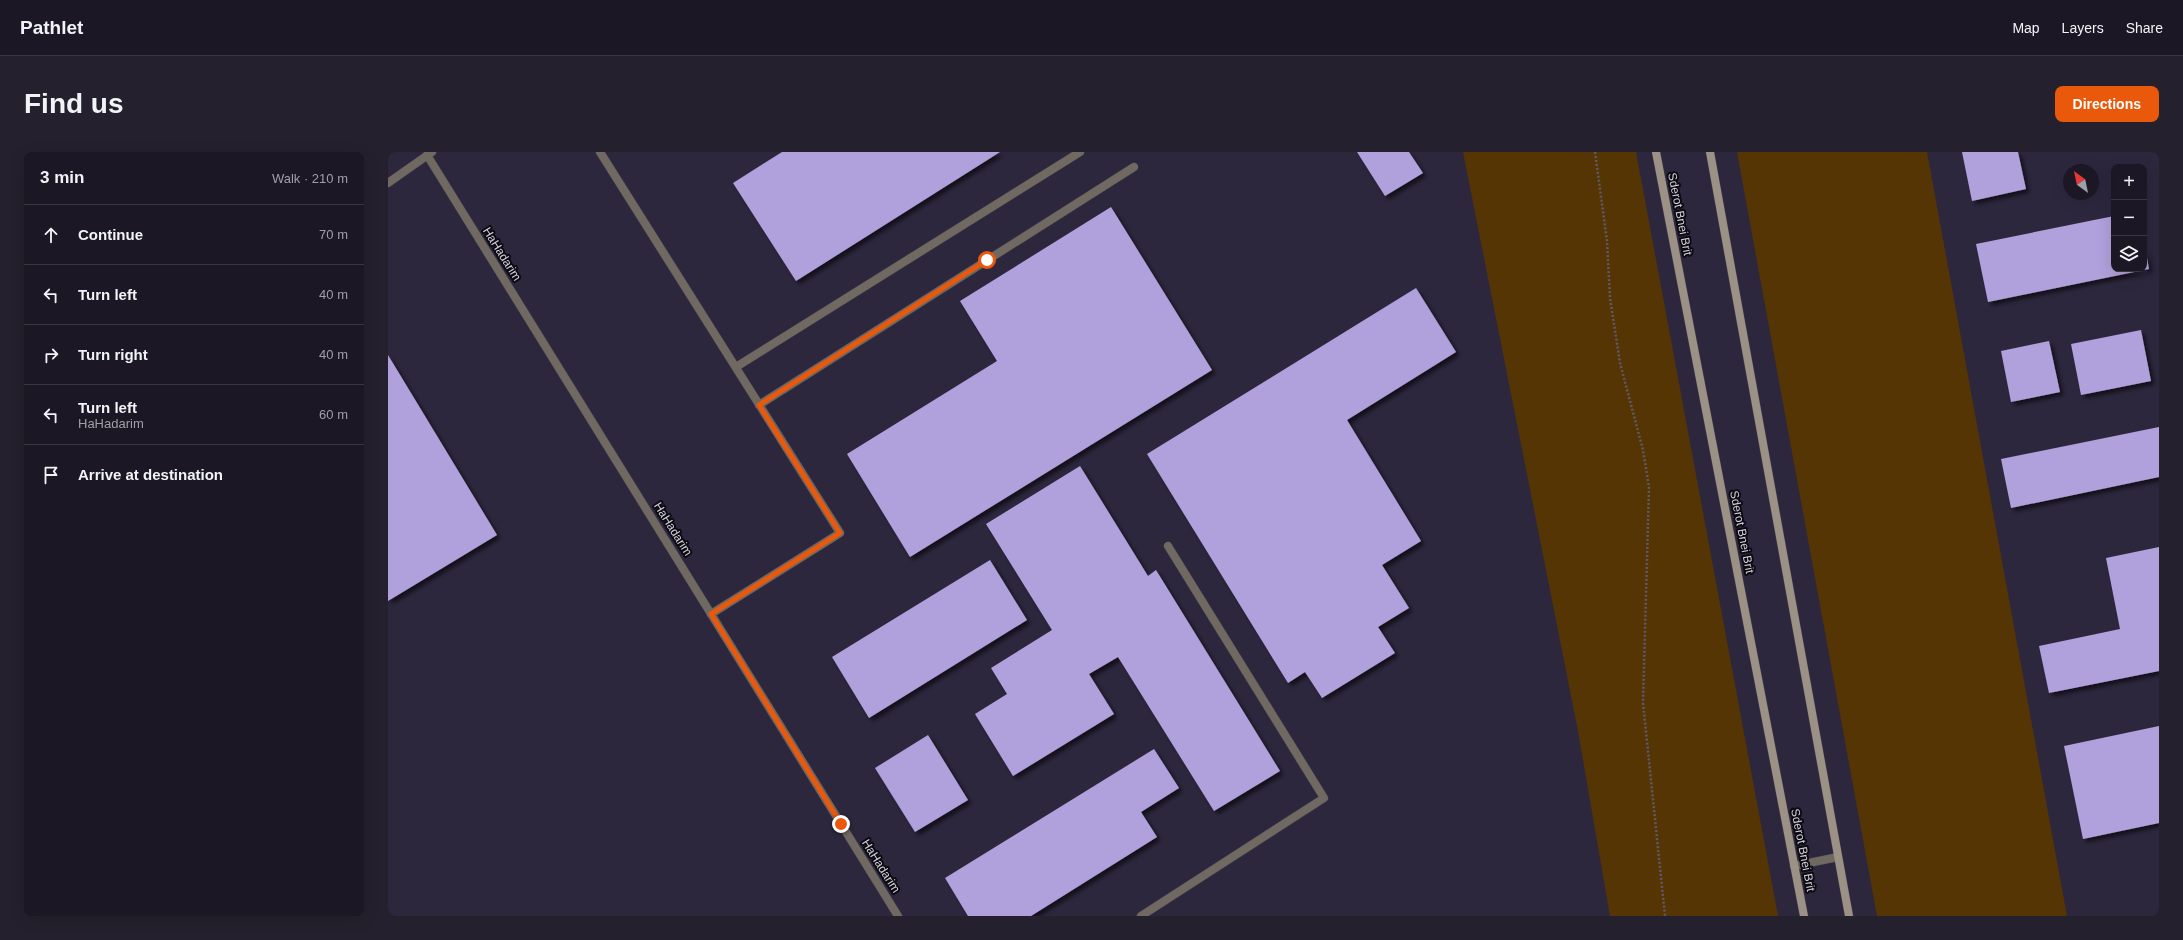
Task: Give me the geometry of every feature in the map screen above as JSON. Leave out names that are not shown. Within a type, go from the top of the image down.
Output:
[{"type":"main road","name":"Sderot Bnei Brit","points":[[1656,152],[1804,916]]},
{"type":"main road","points":[[1710,152],[1849,916]]},
{"type":"street","points":[[600,152],[840,533],[711,614]]},
{"type":"street","points":[[736,367],[1080,152]]},
{"type":"street","name":"HaHadarim","points":[[388,183],[430,154],[711,614],[898,916]]},
{"type":"street","points":[[759,405],[1134,167]]},
{"type":"street","points":[[1141,916],[1324,798],[1168,546]]},
{"type":"street","points":[[1794,866],[1838,857]]},
{"type":"path","points":[[1594,152],[1608,241],[1610,298],[1620,363],[1643,450],[1649,487],[1643,703],[1665,916]]},
{"type":"shaded area","points":[[388,152],[2159,152],[2159,916],[388,916]]},
{"type":"shaded area","points":[[1463,152],[1636,152],[1778,916],[1610,916],[1578,731]]},
{"type":"shaded area","points":[[1737,152],[1927,152],[2067,916],[1877,916]]},
{"type":"building","points":[[782,152],[1000,152],[796,281],[733,183]]},
{"type":"building","points":[[1357,152],[1409,152],[1423,173],[1385,196]]},
{"type":"building","points":[[1962,152],[2018,152],[2026,189],[1972,201]]},
{"type":"building","points":[[1111,207],[1212,370],[910,557],[847,454],[997,361],[960,301]]},
{"type":"building","points":[[2111,217],[2111,272],[2134,272],[1988,302],[1976,244]]},
{"type":"building","points":[[2147,258],[2149,269],[2147,269]]},
{"type":"building","points":[[1416,288],[1456,352],[1347,420],[1421,541],[1382,565],[1409,608],[1378,627],[1395,653],[1322,698],[1305,672],[1288,683],[1147,454]]},
{"type":"building","points":[[2141,330],[2151,381],[2081,395],[2071,344]]},
{"type":"building","points":[[2049,341],[2060,392],[2011,402],[2001,351]]},
{"type":"building","points":[[388,355],[497,535],[388,601]]},
{"type":"building","points":[[2159,427],[2159,477],[2011,508],[2001,459]]},
{"type":"building","points":[[1080,466],[1148,576],[1156,570],[1280,771],[1214,811],[1118,657],[1089,674],[1114,714],[1013,776],[975,714],[1007,694],[991,668],[1052,630],[986,524]]},
{"type":"building","points":[[2159,547],[2159,671],[2049,693],[2039,646],[2120,629],[2106,558]]},
{"type":"building","points":[[990,560],[1027,620],[869,718],[832,657]]},
{"type":"building","points":[[2159,726],[2159,823],[2083,839],[2064,746]]},
{"type":"building","points":[[928,735],[968,800],[915,832],[875,768]]},
{"type":"building","points":[[1154,749],[1179,788],[1141,812],[1157,837],[1031,916],[968,916],[945,878]]},
{"type":"route","points":[[841,824],[711,614],[840,533],[759,405],[987,260]]}]
